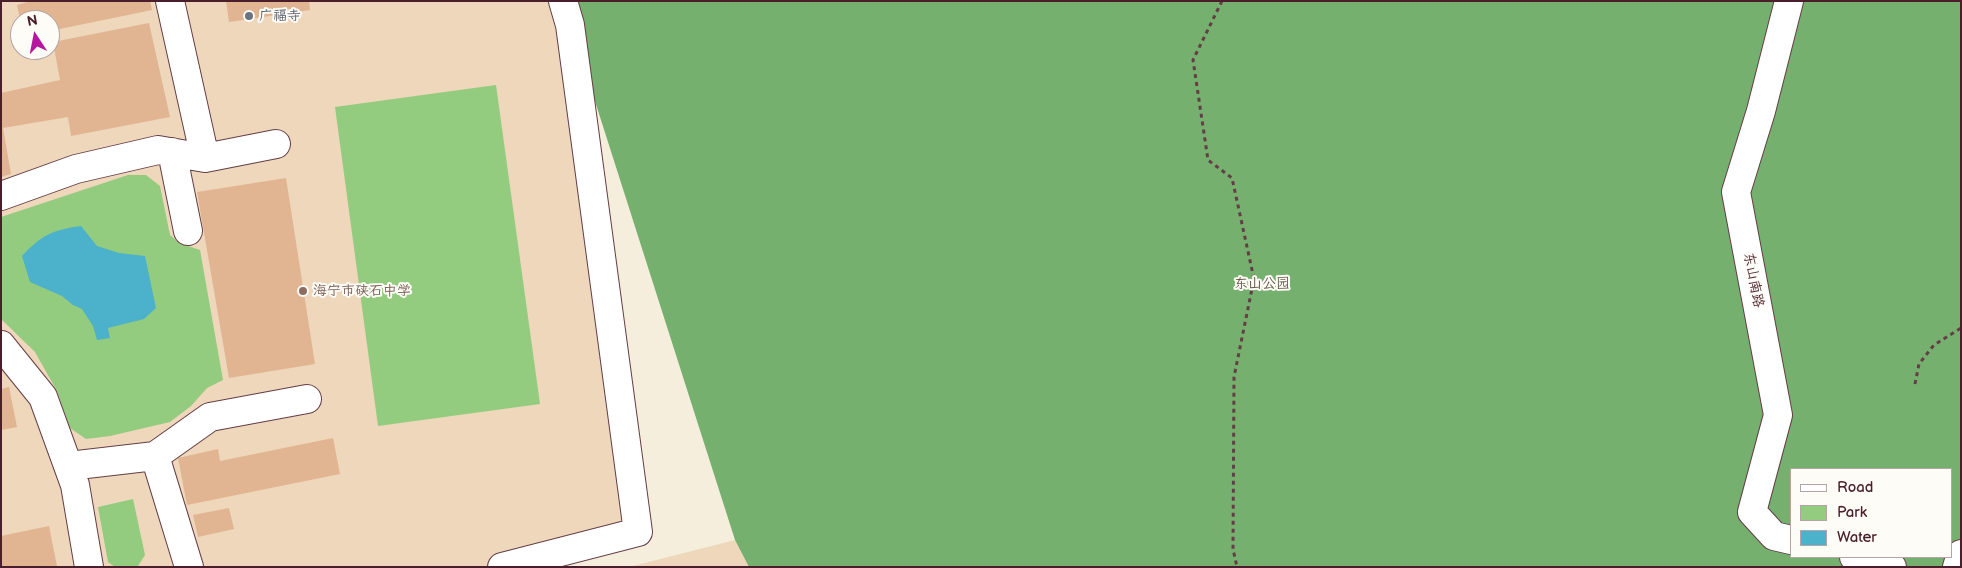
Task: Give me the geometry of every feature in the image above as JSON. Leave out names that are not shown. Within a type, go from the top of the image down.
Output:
[{"type":"street","points":[[170,1],[205,158]]},
{"type":"street","points":[[502,567],[638,532],[570,25],[562,1]]},
{"type":"street","name":"东山南路","points":[[1789,1],[1761,111],[1736,192],[1778,415],[1752,512],[1774,536],[1790,540]]},
{"type":"street","points":[[1,196],[76,169],[158,150],[205,158],[276,144]]},
{"type":"street","points":[[172,152],[188,231]]},
{"type":"street","points":[[1,345],[43,397],[75,484],[89,567]]},
{"type":"street","points":[[68,466],[155,456],[210,416],[307,399]]},
{"type":"street","points":[[155,456],[189,567]]},
{"type":"street","points":[[1958,567],[1961,554]]},
{"type":"street","points":[[1858,558],[1892,567]]},
{"type":"path","points":[[1222,1],[1193,60],[1208,160],[1232,178],[1254,280],[1234,376],[1233,550],[1237,567]]},
{"type":"path","points":[[1915,384],[1918,364],[1934,346],[1961,328]]},
{"type":"shaded area","name":"海宁市硖石中学","points":[[1,1],[563,1],[638,532],[502,567],[1,567]]},
{"type":"shaded area","points":[[735,540],[749,567],[629,567]]},
{"type":"green space","name":"东山公园","points":[[563,1],[1961,1],[1961,567],[749,567],[735,540]]},
{"type":"green space","points":[[496,85],[540,404],[378,426],[335,107]]},
{"type":"green space","points":[[128,175],[146,175],[160,186],[170,235],[179,243],[200,250],[223,380],[207,388],[191,406],[170,422],[110,436],[86,439],[70,428],[57,391],[35,352],[1,319],[1,217]]},
{"type":"green space","points":[[133,499],[145,555],[138,566],[115,567],[108,562],[98,507]]},
{"type":"water","points":[[81,226],[97,246],[119,253],[145,256],[156,308],[144,319],[108,328],[110,338],[97,340],[93,326],[82,309],[73,305],[62,296],[30,282],[22,256],[42,238],[62,229]]},
{"type":"building","points":[[31,1],[150,1],[152,10],[60,29],[60,10],[18,10],[17,5]]},
{"type":"building","name":"广福寺","points":[[226,1],[309,1],[310,10],[229,22]]},
{"type":"building","points":[[149,23],[170,117],[71,136],[68,117],[3,128],[11,174],[1,177],[1,93],[60,80],[56,60],[60,60],[60,41]]},
{"type":"building","points":[[286,178],[315,364],[229,378],[197,192]]},
{"type":"building","points":[[9,387],[17,427],[1,430],[1,389]]},
{"type":"building","points":[[333,438],[340,474],[187,505],[178,458],[218,449],[220,461]]},
{"type":"building","points":[[229,508],[234,529],[198,537],[193,515]]},
{"type":"building","points":[[49,526],[57,566],[1,567],[1,536]]},
{"type":"place","name":"广福寺","points":[[249,16]]},
{"type":"place","name":"海宁市硖石中学","points":[[303,291]]}]
